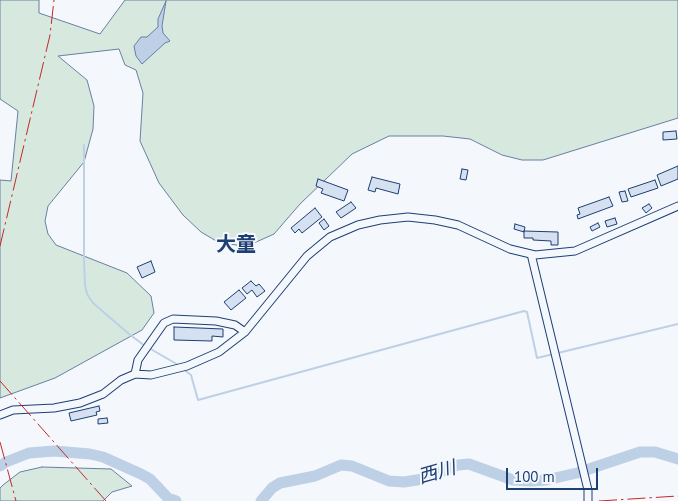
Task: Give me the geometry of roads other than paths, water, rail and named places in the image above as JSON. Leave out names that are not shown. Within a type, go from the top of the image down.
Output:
[{"type":"street","points":[[0,415],[13,410],[54,408],[80,403],[103,394],[121,380],[135,374],[152,375],[177,369],[218,352],[245,332],[307,256],[330,237],[358,225],[408,217],[435,220],[458,225],[510,249],[536,255],[575,251],[678,206]]},
{"type":"street","points":[[531,254],[588,490],[588,501]]},
{"type":"street","points":[[135,374],[138,360],[164,323],[173,319],[216,321],[235,325],[245,332]]},
{"type":"water","points":[[166,1],[162,26],[163,33],[170,41],[165,43],[142,64],[136,56],[134,46],[141,37],[147,37],[158,27],[158,19]]},
{"type":"waterway","points":[[84,145],[84,260],[87,294],[93,303],[145,346]]},
{"type":"waterway","points":[[183,369],[191,375],[198,400],[524,311],[527,312],[537,358],[678,324]]},
{"type":"waterway","points":[[149,348],[180,366]]},
{"type":"waterway","name":"西川","points":[[0,466],[29,453],[54,451],[90,454],[103,457],[141,474],[150,479],[168,498],[176,501]]},
{"type":"waterway","name":"西川","points":[[261,501],[272,488],[280,483],[315,476],[341,465],[352,466],[389,481],[404,482],[423,479],[458,465],[469,464],[513,480],[531,481],[546,480],[577,473],[640,452],[655,452],[678,459]]},
{"type":"district","name":"大童","points":[[236,245]]}]
